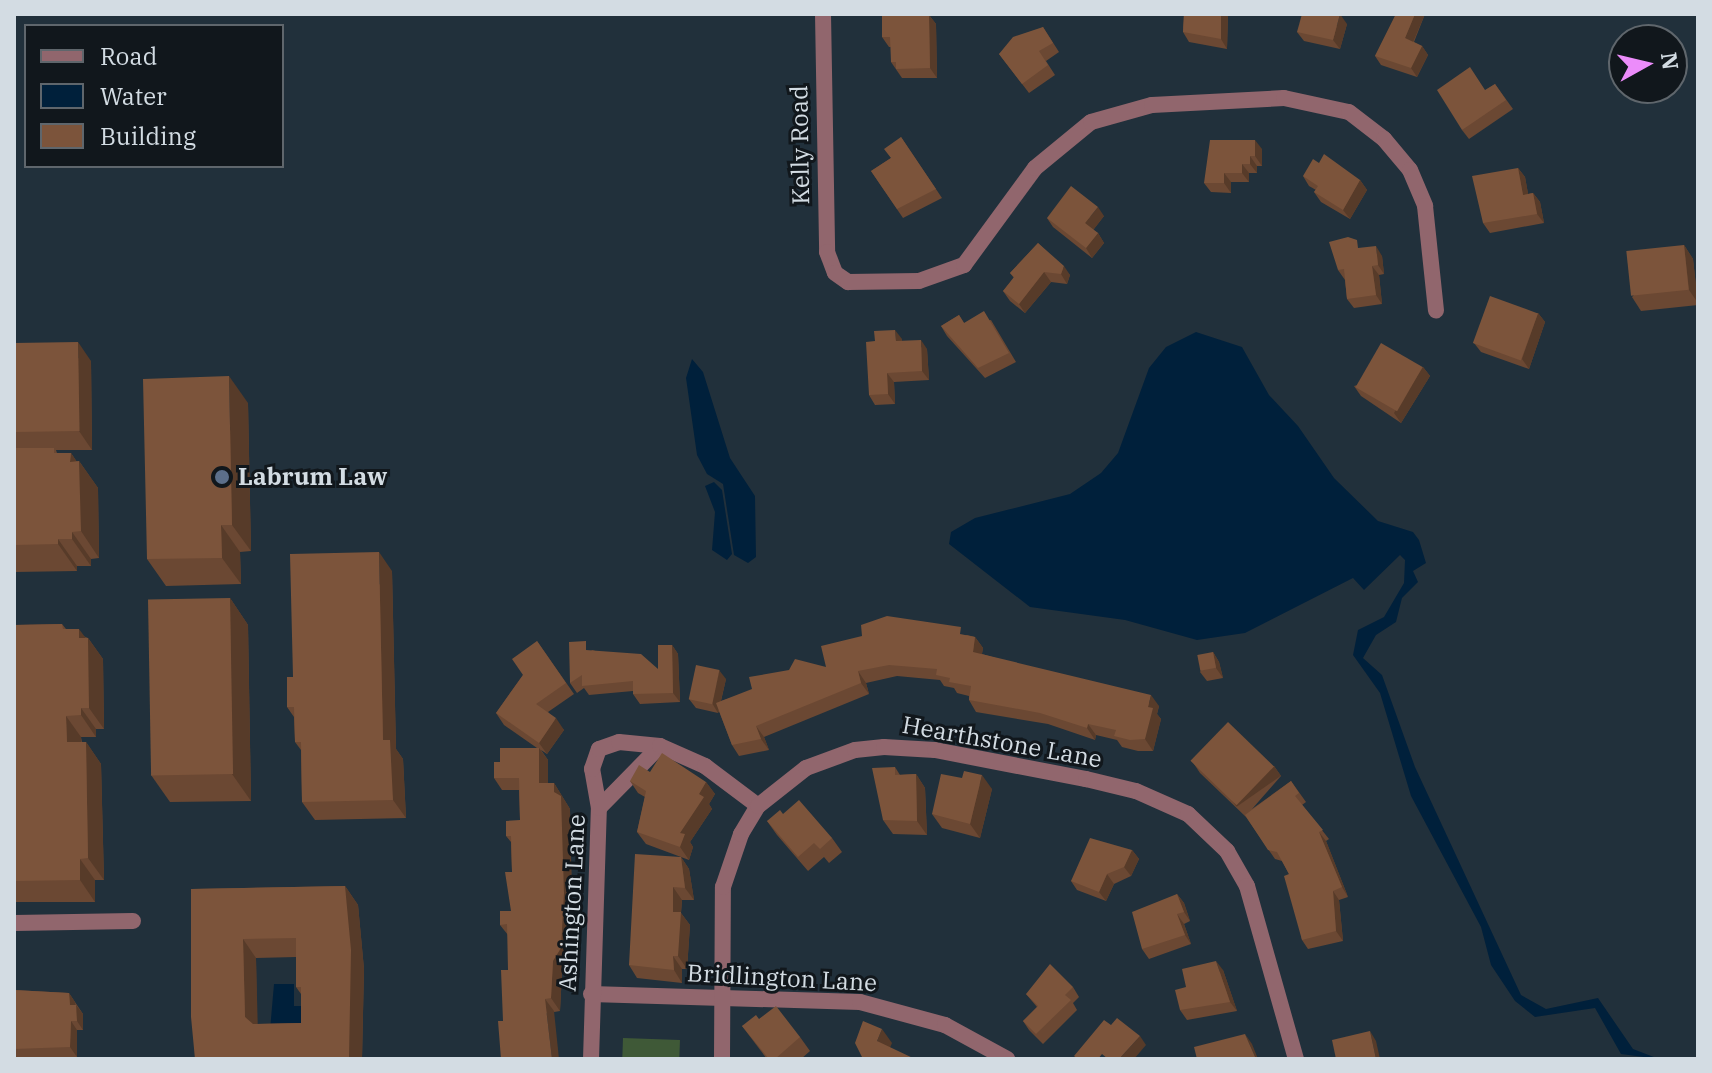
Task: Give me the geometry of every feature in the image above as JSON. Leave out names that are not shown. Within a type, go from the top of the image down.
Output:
[{"type":"street","name":"Kelly Road","points":[[823,14],[825,231],[835,273],[848,282],[887,283],[954,271],[978,252],[1052,151],[1071,134],[1110,115],[1152,105],[1298,99],[1360,119],[1410,170],[1426,215],[1436,310]]},
{"type":"street","points":[[599,808],[592,769],[599,749],[619,742],[660,746],[705,766],[758,806]]},
{"type":"street","name":"Ashington Lane","points":[[591,1059],[599,808],[660,746]]},
{"type":"street","name":"Hearthstone Lane","points":[[722,1059],[725,876],[758,806],[816,763],[884,747],[935,750],[1086,779],[1174,805],[1216,838],[1247,886],[1296,1059]]},
{"type":"street","points":[[14,923],[133,921]]},
{"type":"street","name":"Bridlington Lane","points":[[591,994],[844,1000],[900,1010],[968,1035],[1007,1059]]},
{"type":"green space","points":[[623,1038],[680,1040],[679,1059],[622,1059]]},
{"type":"water","points":[[1196,332],[1242,347],[1269,395],[1298,426],[1334,478],[1378,521],[1413,532],[1419,540],[1426,563],[1413,571],[1418,582],[1402,598],[1396,622],[1376,635],[1363,658],[1382,675],[1415,767],[1521,995],[1546,1009],[1598,998],[1633,1049],[1659,1059],[1621,1054],[1595,1008],[1535,1017],[1515,1001],[1491,965],[1481,927],[1411,796],[1380,693],[1353,655],[1358,630],[1384,617],[1404,583],[1405,560],[1400,555],[1364,590],[1353,578],[1245,633],[1197,640],[1125,620],[1030,607],[949,544],[951,532],[975,518],[1070,494],[1101,473],[1118,453],[1149,368],[1166,347]]},
{"type":"water","points":[[692,359],[703,372],[730,458],[755,496],[756,557],[748,563],[734,555],[723,484],[707,474],[697,455],[686,378]]},
{"type":"water","points":[[714,482],[722,490],[732,554],[727,560],[712,550],[715,512],[705,486]]},
{"type":"water","points":[[274,984],[294,984],[294,1006],[303,1006],[303,1024],[270,1030]]},
{"type":"building","points":[[1184,14],[1221,14],[1221,39],[1183,32]]},
{"type":"building","points":[[1302,14],[1340,14],[1333,40],[1297,32]]},
{"type":"building","points":[[1396,14],[1415,14],[1405,38],[1422,46],[1411,68],[1375,56]]},
{"type":"building","points":[[929,15],[930,68],[896,69],[896,62],[891,62],[890,37],[882,37],[882,16]]},
{"type":"building","points":[[1043,27],[1053,43],[1039,51],[1048,65],[1022,84],[999,54],[1013,37]]},
{"type":"building","points":[[1470,67],[1485,90],[1495,84],[1506,100],[1462,130],[1437,90]]},
{"type":"building","points":[[901,137],[936,189],[897,209],[871,171],[891,158],[884,149]]},
{"type":"building","points":[[1210,140],[1255,140],[1255,156],[1250,156],[1250,164],[1242,164],[1242,173],[1224,173],[1224,183],[1204,183]]},
{"type":"building","points":[[1324,154],[1360,180],[1343,210],[1314,192],[1318,186],[1303,176],[1313,159],[1319,163]]},
{"type":"building","points":[[1518,168],[1523,195],[1533,193],[1537,214],[1483,223],[1472,176]]},
{"type":"building","points":[[1071,186],[1098,207],[1085,223],[1098,233],[1086,248],[1047,218]]},
{"type":"building","points":[[1348,237],[1357,240],[1358,248],[1376,246],[1378,265],[1372,266],[1376,295],[1347,299],[1344,269],[1338,270],[1329,242]]},
{"type":"building","points":[[1038,243],[1064,266],[1061,274],[1044,272],[1019,304],[1003,291],[1014,277],[1010,273]]},
{"type":"building","points":[[1684,245],[1689,290],[1631,296],[1626,251]]},
{"type":"building","points":[[1490,296],[1538,313],[1521,360],[1473,343]]},
{"type":"building","points":[[984,311],[1009,353],[978,368],[941,326],[959,315],[964,323]]},
{"type":"building","points":[[895,330],[896,341],[921,340],[922,371],[887,373],[888,394],[869,395],[866,342],[875,341],[874,331]]},
{"type":"building","points":[[78,342],[80,431],[16,432],[14,343]]},
{"type":"building","points":[[1381,343],[1423,367],[1397,411],[1356,387]]},
{"type":"building","points":[[229,376],[232,525],[221,525],[222,558],[147,559],[143,379]]},
{"type":"building","points":[[14,448],[54,448],[54,453],[71,453],[70,462],[79,461],[81,531],[72,532],[72,539],[58,539],[58,544],[14,545]]},
{"type":"building","points":[[379,552],[383,740],[390,740],[393,800],[302,802],[301,742],[295,742],[294,707],[287,707],[287,677],[293,677],[290,554]]},
{"type":"building","points":[[230,598],[233,774],[151,775],[148,599]]},
{"type":"building","points":[[887,616],[961,627],[960,634],[975,637],[973,652],[1151,695],[1148,707],[1153,708],[1145,739],[1130,740],[1114,736],[1116,730],[1088,724],[1087,728],[1040,713],[969,700],[971,686],[949,682],[950,678],[936,675],[937,669],[889,665],[858,671],[861,683],[756,726],[761,739],[732,745],[716,703],[752,689],[749,677],[789,670],[795,659],[826,667],[821,646],[862,636],[861,625]]},
{"type":"building","points":[[62,624],[63,629],[79,629],[79,638],[88,638],[89,708],[81,708],[81,715],[66,716],[67,742],[86,742],[88,858],[80,859],[80,880],[14,881],[14,625]]},
{"type":"building","points":[[537,641],[566,683],[536,704],[556,718],[539,743],[496,713],[523,675],[512,659]]},
{"type":"building","points":[[586,641],[586,650],[641,654],[658,669],[658,645],[672,645],[673,693],[633,694],[633,681],[582,686],[582,675],[570,683],[569,642]]},
{"type":"building","points":[[1213,652],[1216,668],[1200,671],[1197,655]]},
{"type":"building","points":[[696,665],[719,670],[712,704],[689,699]]},
{"type":"building","points":[[1228,722],[1274,766],[1237,805],[1190,761]]},
{"type":"building","points":[[500,748],[539,748],[539,783],[554,783],[554,792],[561,796],[564,893],[561,948],[553,961],[551,998],[545,999],[552,1059],[501,1059],[498,1021],[503,1021],[501,970],[508,970],[507,924],[500,925],[500,911],[511,911],[505,872],[512,872],[511,836],[506,836],[506,821],[520,820],[519,778],[494,778],[494,762],[500,762]]},
{"type":"building","points":[[662,753],[706,782],[699,794],[704,797],[680,833],[685,834],[680,847],[637,832],[646,791],[630,781],[639,765],[650,772]]},
{"type":"building","points":[[895,767],[895,775],[916,774],[917,821],[883,820],[872,768]]},
{"type":"building","points":[[964,771],[982,775],[970,824],[932,814],[941,774],[962,778]]},
{"type":"building","points":[[1291,781],[1299,793],[1295,796],[1323,830],[1319,832],[1342,887],[1333,891],[1336,931],[1302,940],[1284,876],[1289,874],[1277,852],[1268,850],[1245,815]]},
{"type":"building","points":[[799,800],[832,838],[820,849],[814,843],[798,857],[767,821],[780,810],[783,814]]},
{"type":"building","points":[[1090,838],[1132,850],[1124,867],[1107,874],[1099,892],[1071,881]]},
{"type":"building","points":[[635,854],[681,857],[685,888],[673,887],[673,912],[681,912],[678,956],[673,956],[674,970],[629,965]]},
{"type":"building","points":[[345,886],[351,950],[349,1059],[195,1059],[191,1017],[191,889]],"holes":[[[296,938],[296,987],[301,987],[301,1023],[253,1024],[245,1017],[243,939]]]},
{"type":"building","points":[[1177,894],[1184,912],[1177,914],[1185,935],[1142,949],[1132,912]]},
{"type":"building","points":[[1216,961],[1230,1002],[1180,1010],[1175,990],[1186,987],[1182,969]]},
{"type":"building","points":[[1050,964],[1073,987],[1065,995],[1071,1000],[1036,1034],[1023,1021],[1038,1006],[1026,994]]},
{"type":"building","points":[[14,990],[69,993],[70,1005],[76,1005],[77,1021],[71,1021],[70,1047],[14,1049]]},
{"type":"building","points":[[776,1006],[800,1037],[775,1059],[769,1059],[742,1026],[756,1015],[759,1019]]},
{"type":"building","points":[[1117,1018],[1140,1036],[1119,1059],[1108,1059],[1102,1054],[1098,1059],[1078,1059],[1074,1056],[1104,1020],[1111,1025]]},
{"type":"building","points":[[863,1021],[882,1029],[877,1041],[915,1059],[861,1059],[855,1043]]},
{"type":"building","points":[[1370,1031],[1376,1059],[1336,1059],[1332,1040]]},
{"type":"building","points":[[1245,1034],[1256,1059],[1197,1059],[1194,1047]]},
{"type":"place","name":"Labrum Law","points":[[222,477]]}]
